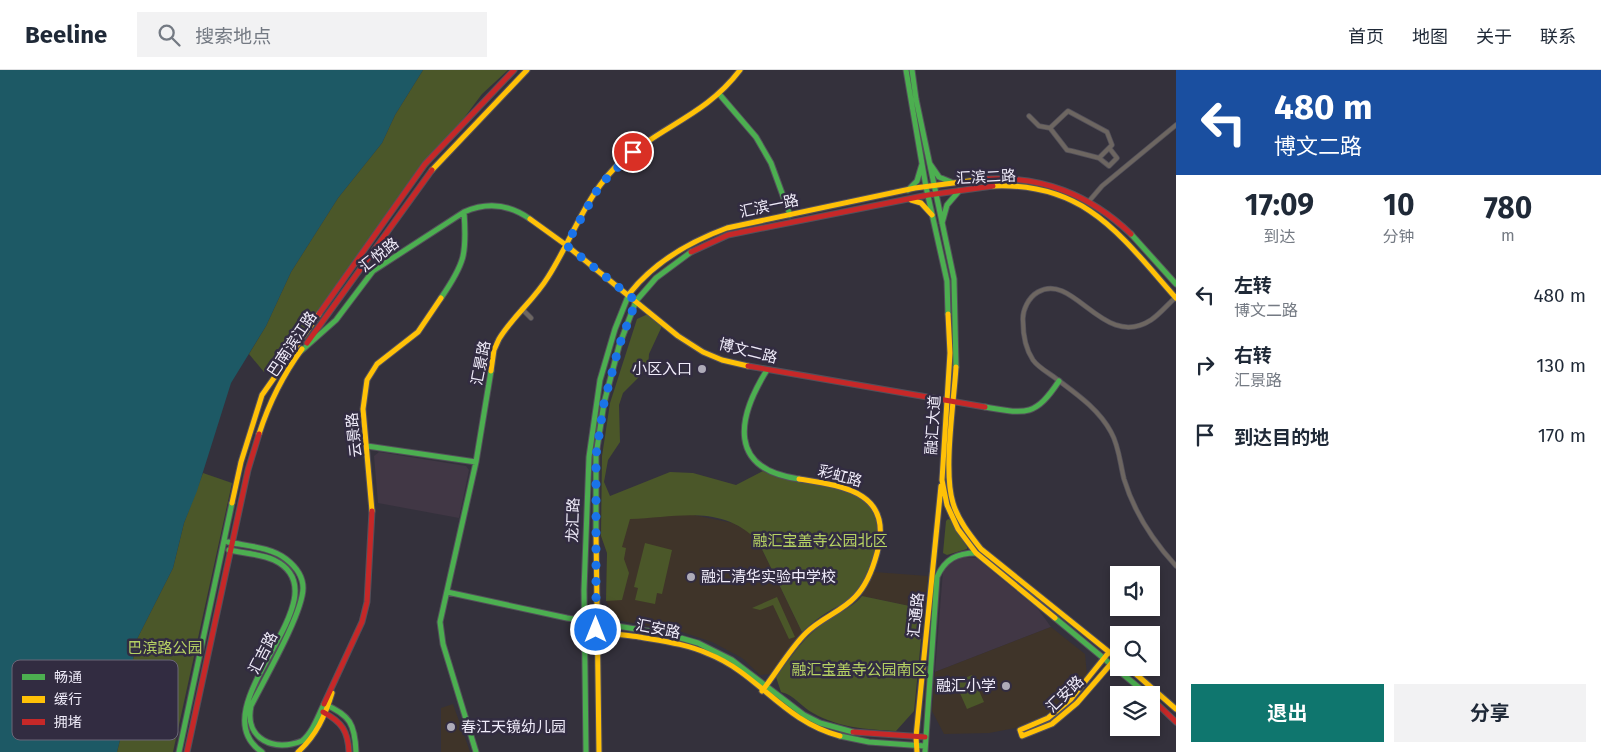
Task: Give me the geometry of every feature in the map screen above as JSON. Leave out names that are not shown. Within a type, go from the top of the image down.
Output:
[{"type":"main road","name":"巴南滨江路","points":[[179,752],[242,462],[262,395],[425,164],[514,70]]},
{"type":"main road","name":"巴南滨江路","points":[[187,752],[248,470],[267,408],[288,368],[432,170],[526,70]]},
{"type":"main road","name":"汇景路","points":[[476,752],[441,637],[440,622],[476,462],[494,350],[499,336],[548,279],[600,185],[622,161],[644,144],[699,112],[720,95],[740,70]]},
{"type":"main road","name":"融汇大道","points":[[906,70],[926,188],[947,281],[950,353],[942,480],[947,505],[958,529],[976,553],[1110,664]]},
{"type":"main road","name":"融汇大道","points":[[912,70],[954,279],[957,353],[949,480],[953,503],[964,526],[981,549],[1109,652]]},
{"type":"main road","points":[[720,95],[756,137],[771,164],[790,215]]},
{"type":"main road","points":[[906,192],[917,181],[922,164]]},
{"type":"main road","points":[[930,164],[940,177],[955,183]]},
{"type":"main road","name":"汇滨二路","points":[[935,186],[995,178],[1027,180],[1055,186],[1090,200],[1117,219],[1174,280]]},
{"type":"main road","name":"汇滨一路","points":[[629,294],[650,272],[683,248],[726,228],[935,186]]},
{"type":"main road","name":"汇滨二路","points":[[936,194],[995,186],[1026,188],[1054,193],[1086,206],[1111,225],[1176,297]]},
{"type":"main road","points":[[942,223],[947,205],[959,191]]},
{"type":"main road","name":"汇滨一路","points":[[636,301],[656,278],[687,254],[728,236],[936,194]]},
{"type":"main road","points":[[907,200],[921,204],[932,215]]},
{"type":"main road","name":"博文二路","points":[[464,212],[478,206],[494,204],[520,212],[629,294],[671,331],[703,352],[722,360],[767,370],[1009,411],[1040,407],[1059,381]]},
{"type":"main road","name":"汇悦路","points":[[300,352],[336,320],[373,272],[464,212]]},
{"type":"main road","name":"云景路","points":[[326,705],[362,622],[368,602],[373,500],[363,409],[367,380],[377,364],[418,332],[459,272],[466,245],[464,212]]},
{"type":"main road","name":"龙汇路","points":[[586,752],[583,621],[587,454],[593,411],[610,343],[629,294]]},
{"type":"main road","name":"龙汇路","points":[[599,752],[596,630],[596,455],[604,403],[619,346],[636,301]]},
{"type":"main road","name":"彩虹路","points":[[764,689],[809,630],[824,617],[849,603],[866,584],[880,538],[880,515],[870,499],[855,490],[771,471],[758,465],[749,453],[742,431],[743,421],[753,394],[767,370]]},
{"type":"main road","points":[[367,446],[476,462]]},
{"type":"main road","name":"汇通路","points":[[917,749],[916,737],[942,480]]},
{"type":"main road","name":"汇吉路","points":[[225,541],[266,550],[285,558],[298,571],[302,586],[299,609],[251,706],[249,719],[252,734],[269,748],[286,749],[295,746],[309,733],[323,712]]},
{"type":"main road","name":"汇吉路","points":[[223,548],[274,560],[290,572],[296,586],[294,607],[244,711],[244,728],[247,737],[262,752]]},
{"type":"main road","name":"汇通路","points":[[925,749],[937,577],[944,562],[952,557],[959,554],[976,553]]},
{"type":"main road","points":[[447,592],[583,621]]},
{"type":"main road","name":"汇安路","points":[[583,621],[680,638],[710,647],[739,664],[786,710],[812,726],[833,735],[864,743],[925,749]]},
{"type":"main road","name":"汇安路","points":[[583,621],[596,630],[678,645],[708,654],[736,669],[815,722],[836,730],[858,734],[925,737]]},
{"type":"main road","name":"汇安路","points":[[1109,652],[1071,700],[1048,718],[1020,730],[1022,736],[1052,724],[1077,704],[1110,664]]},
{"type":"main road","name":"融汇大道","points":[[1125,676],[1137,686]]},
{"type":"main road","points":[[1138,676],[1176,709]]},
{"type":"main road","name":"汇吉路","points":[[298,752],[313,737],[326,705]]},
{"type":"main road","points":[[326,705],[350,719],[356,734],[356,752]]},
{"type":"main road","points":[[1160,707],[1176,722]]},
{"type":"main road","points":[[323,712],[341,722],[347,729],[349,752]]},
{"type":"street","points":[[1050,128],[1068,111],[1106,132],[1112,145],[1099,158]]},
{"type":"street","points":[[1029,116],[1039,126],[1050,128],[1067,150],[1099,158],[1108,166],[1117,158],[1110,149]]},
{"type":"street","points":[[1090,200],[1121,170],[1176,125]]},
{"type":"street","points":[[1113,161],[1121,170]]},
{"type":"street","points":[[1176,297],[1150,320],[1130,327],[1111,324],[1063,291],[1045,289],[1036,292],[1022,312],[1023,338],[1035,362],[1103,418],[1116,440],[1124,478],[1134,506],[1144,524],[1176,566]]},
{"type":"street","points":[[522,309],[530,318]]},
{"type":"shaded area","points":[[379,452],[466,466],[469,470],[459,518],[378,503],[374,456]]},
{"type":"shaded area","name":"融汇清华实验中学校","points":[[689,514],[733,523],[749,532],[758,541],[802,632],[771,674],[760,675],[742,658],[712,642],[682,632],[616,620],[606,601],[607,553],[601,536],[602,518]]},
{"type":"shaded area","points":[[963,557],[976,558],[1038,609],[1051,627],[935,672],[943,571],[950,562]]},
{"type":"shaded area","points":[[874,572],[928,576],[924,609],[862,596]]},
{"type":"shaded area","name":"融汇小学","points":[[1051,627],[1085,654],[1087,675],[1069,698],[1047,715],[1020,727],[989,733],[944,734],[932,711],[935,672]]},
{"type":"shaded area","name":"春江天镜幼儿园","points":[[453,704],[470,752],[441,752],[441,708]]},
{"type":"green space","points":[[423,70],[508,70],[482,94],[299,338],[281,351],[264,372],[249,354],[266,326],[291,272],[338,198],[382,143],[395,115]]},
{"type":"green space","name":"融汇宝盖寺公园北区","points":[[648,314],[662,326],[649,354],[648,368],[623,393],[619,405],[620,442],[608,460],[604,482],[610,496],[670,472],[693,473],[736,485],[763,471],[785,478],[842,488],[866,499],[873,510],[877,523],[878,537],[876,552],[865,581],[854,596],[827,612],[802,632],[758,541],[744,529],[729,521],[713,517],[697,515],[630,519],[622,547],[626,548],[624,559],[629,573],[622,600],[606,601],[607,553],[601,536],[602,456],[610,403],[637,319]]},
{"type":"green space","name":"巴滨路公园","points":[[203,473],[232,483],[178,729],[178,660],[133,660],[135,643],[173,568],[184,523]]},
{"type":"green space","points":[[948,519],[951,520],[967,549],[947,555],[943,553],[946,521]]},
{"type":"green space","points":[[645,543],[672,550],[662,594],[657,593],[655,604],[635,600],[638,588],[634,587]]},
{"type":"green space","name":"融汇宝盖寺公园南区","points":[[862,596],[924,609],[914,711],[896,731],[853,727],[823,718],[781,692],[776,677],[812,633],[854,604]]},
{"type":"green space","points":[[777,597],[795,637],[789,639],[773,605],[760,610],[752,608]]},
{"type":"green space","points":[[972,675],[984,702],[967,709],[955,682]]},
{"type":"green space","name":"巴滨路公园","points":[[120,740],[176,740],[173,752],[117,752]]},
{"type":"water","points":[[0,70],[423,70],[395,115],[382,143],[338,198],[291,272],[266,326],[231,383],[197,491],[184,523],[173,568],[135,643],[133,660],[12,660],[12,740],[120,740],[117,752],[0,752]]},
{"type":"traffic: fast","points":[[906,70],[926,187],[947,281],[948,314]]},
{"type":"traffic: fast","points":[[912,70],[916,99],[954,279],[956,367]]},
{"type":"traffic: fast","points":[[720,95],[756,137],[771,163],[790,215]]},
{"type":"traffic: fast","points":[[908,190],[917,181],[922,164]]},
{"type":"traffic: fast","points":[[930,164],[939,177],[951,182]]},
{"type":"traffic: fast","points":[[942,223],[947,205],[959,191]]},
{"type":"traffic: fast","points":[[300,352],[336,320],[373,271],[464,212],[481,207],[498,206],[514,210],[530,219]]},
{"type":"traffic: fast","points":[[441,298],[455,276],[463,258],[465,238],[464,212]]},
{"type":"traffic: fast","points":[[1131,234],[1176,284]]},
{"type":"traffic: fast","points":[[596,532],[596,455],[604,403],[619,346],[636,301],[656,278],[691,252]]},
{"type":"traffic: fast","points":[[586,752],[584,590],[589,457],[600,380],[615,329],[629,294]]},
{"type":"traffic: fast","points":[[767,370],[749,406],[745,423],[745,439],[749,453],[759,464],[776,473],[799,479]]},
{"type":"traffic: fast","points":[[476,752],[443,644],[440,622],[476,462],[491,371]]},
{"type":"traffic: fast","points":[[985,407],[1010,411],[1028,410],[1036,407],[1043,401],[1059,381]]},
{"type":"traffic: fast","points":[[367,446],[476,462]]},
{"type":"traffic: fast","points":[[179,752],[232,503]]},
{"type":"traffic: fast","points":[[228,542],[266,549],[280,555],[295,568],[303,584],[297,613],[251,706],[250,718],[252,727],[257,735],[272,744],[282,745],[302,741],[312,729],[324,704],[340,712],[349,722],[354,734],[356,752]]},
{"type":"traffic: fast","points":[[229,550],[274,560],[292,577],[294,599],[285,625],[256,681],[246,708],[246,732],[262,752]]},
{"type":"traffic: fast","points":[[925,752],[937,577],[952,558],[963,554],[976,553]]},
{"type":"traffic: fast","points":[[447,592],[567,618],[667,634],[698,643],[732,660],[804,715],[820,723],[853,732]]},
{"type":"traffic: fast","points":[[1055,618],[1137,686]]},
{"type":"traffic: fast","points":[[840,736],[869,742],[925,746]]},
{"type":"traffic: slow","points":[[432,170],[527,70]]},
{"type":"traffic: slow","points":[[491,371],[494,350],[499,339],[542,285],[557,262],[590,200],[610,172],[638,148],[699,109],[727,85],[740,70]]},
{"type":"traffic: slow","points":[[629,294],[650,272],[673,254],[727,228],[915,188],[984,179]]},
{"type":"traffic: slow","points":[[993,186],[1025,187],[1053,193],[1077,203],[1099,217],[1118,234],[1176,298]]},
{"type":"traffic: slow","points":[[911,200],[921,203],[932,215]]},
{"type":"traffic: slow","points":[[530,219],[566,245],[678,336],[703,352],[722,360],[748,366]]},
{"type":"traffic: slow","points":[[372,511],[363,409],[367,380],[377,364],[418,332],[441,298]]},
{"type":"traffic: slow","points":[[232,503],[241,462],[262,395],[319,314]]},
{"type":"traffic: slow","points":[[948,314],[950,353],[942,480],[947,505],[958,529],[976,553],[1055,618]]},
{"type":"traffic: slow","points":[[259,434],[277,390],[302,349]]},
{"type":"traffic: slow","points":[[956,367],[949,473],[953,503],[961,521],[981,549],[1110,653]]},
{"type":"traffic: slow","points":[[762,691],[806,633],[844,607],[859,592],[869,576],[877,553],[880,533],[878,517],[872,505],[848,489],[799,479]]},
{"type":"traffic: slow","points":[[917,752],[916,737],[941,486]]},
{"type":"traffic: slow","points":[[596,532],[599,752]]},
{"type":"traffic: slow","points":[[585,623],[604,632],[674,643],[709,654],[743,673],[803,720],[820,729],[840,736]]},
{"type":"traffic: slow","points":[[1109,652],[1071,699],[1048,718],[1020,730],[1022,736],[1052,724],[1077,703],[1110,665]]},
{"type":"traffic: slow","points":[[1138,676],[1176,709]]},
{"type":"traffic: slow","points":[[298,752],[319,725],[332,693]]},
{"type":"traffic: jam","points":[[319,314],[425,164],[514,70]]},
{"type":"traffic: jam","points":[[307,343],[432,170]]},
{"type":"traffic: jam","points":[[984,179],[1026,181],[1064,190],[1098,208],[1131,234]]},
{"type":"traffic: jam","points":[[691,252],[728,235],[928,195],[993,186]]},
{"type":"traffic: jam","points":[[748,366],[985,407]]},
{"type":"traffic: jam","points":[[187,752],[248,470],[259,434]]},
{"type":"traffic: jam","points":[[324,704],[362,622],[367,602],[372,511]]},
{"type":"traffic: jam","points":[[1160,707],[1176,722]]},
{"type":"traffic: jam","points":[[323,712],[343,728],[349,752]]},
{"type":"traffic: jam","points":[[853,732],[925,737]]},
{"type":"place","name":"小区入口","points":[[702,369]]},
{"type":"place","name":"融汇清华实验中学校","points":[[691,577]]},
{"type":"place","name":"融汇小学","points":[[1006,686]]},
{"type":"place","name":"春江天镜幼儿园","points":[[451,727]]},
{"type":"route","points":[[596,630],[596,455],[604,403],[619,346],[636,301],[566,245],[600,185],[633,152]]}]
